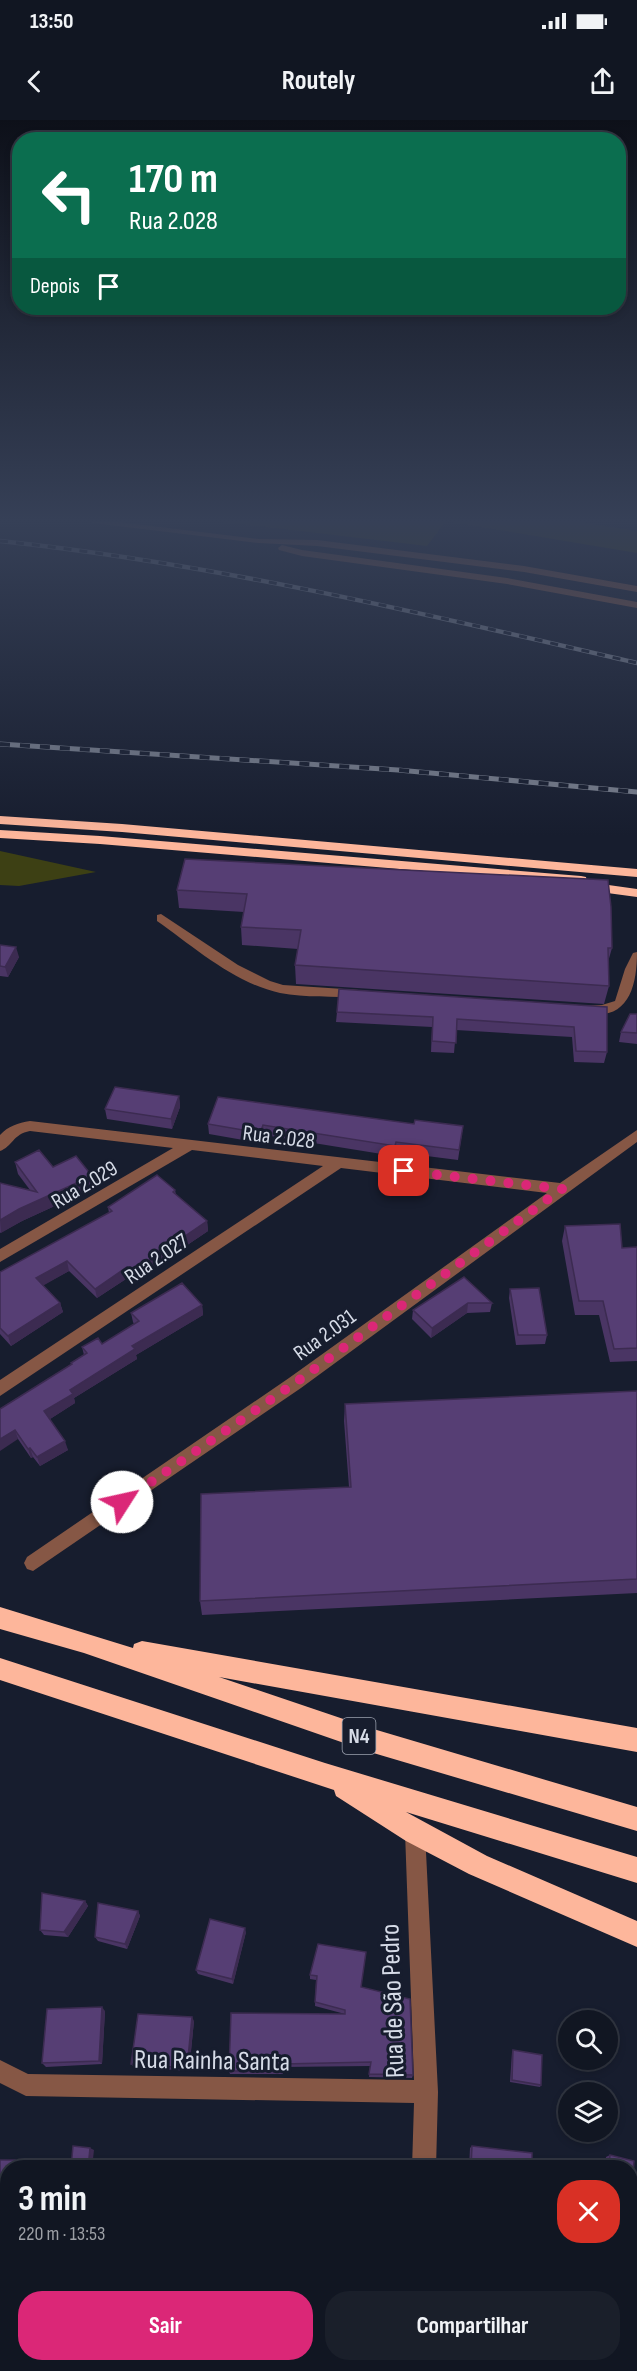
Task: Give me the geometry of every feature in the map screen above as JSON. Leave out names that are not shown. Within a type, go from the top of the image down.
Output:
[{"type":"highway","points":[[0,820],[134,829],[637,873]]},
{"type":"highway","points":[[0,834],[637,885]]},
{"type":"highway","points":[[492,873],[637,893]]},
{"type":"highway","name":"N4","points":[[0,1618],[84,1642],[370,1740],[637,1819]]},
{"type":"highway","points":[[84,1642],[637,1740]]},
{"type":"highway","name":"N4","points":[[0,1670],[325,1775],[637,1870]]},
{"type":"highway","points":[[325,1775],[415,1832],[478,1865],[637,1934]]},
{"type":"street","points":[[161,918],[225,963],[272,987],[378,995]]},
{"type":"street","points":[[576,1008],[610,1011],[619,1008],[624,1003],[632,964],[637,956]]},
{"type":"street","name":"Rua 2.028","points":[[0,1146],[7,1134],[16,1128],[30,1126],[562,1189]]},
{"type":"street","name":"Rua 2.031","points":[[33,1563],[295,1383],[637,1135]]},
{"type":"street","name":"Rua 2.029","points":[[0,1256],[188,1146]]},
{"type":"street","name":"Rua 2.027","points":[[0,1389],[336,1164]]},
{"type":"street","name":"Rua de São Pedro","points":[[415,1832],[426,2092],[424,2160]]},
{"type":"street","name":"Rua Rainha Santa","points":[[0,2072],[26,2085],[426,2092]]},
{"type":"green space","points":[[0,851],[96,872],[19,886],[0,885]]},
{"type":"building","points":[[185,859],[608,880],[612,948],[608,948],[609,986],[295,965],[301,930],[241,927],[247,894],[177,890]]},
{"type":"building","points":[[0,945],[16,947],[5,967],[0,966]]},
{"type":"building","points":[[339,989],[607,1007],[607,1052],[576,1051],[574,1027],[457,1019],[456,1043],[432,1041],[433,1017],[337,1012]]},
{"type":"building","points":[[630,1014],[637,1014],[637,1033],[621,1032]]},
{"type":"building","points":[[115,1087],[179,1096],[171,1119],[105,1109]]},
{"type":"building","points":[[218,1097],[414,1124],[415,1120],[463,1126],[459,1150],[396,1142],[395,1146],[263,1125],[260,1133],[208,1124]]},
{"type":"building","points":[[39,1150],[53,1167],[76,1156],[92,1176],[0,1220],[0,1183],[37,1192],[15,1162]]},
{"type":"building","points":[[157,1175],[207,1221],[132,1272],[127,1267],[95,1289],[67,1261],[36,1278],[60,1303],[8,1336],[0,1328],[0,1272],[112,1211],[108,1207]]},
{"type":"building","points":[[620,1224],[622,1248],[637,1247],[637,1348],[614,1349],[603,1301],[579,1301],[565,1226]]},
{"type":"building","points":[[464,1277],[492,1303],[468,1303],[432,1328],[413,1310]]},
{"type":"building","points":[[182,1283],[202,1305],[132,1346],[135,1349],[70,1390],[73,1394],[44,1411],[65,1441],[37,1457],[30,1448],[28,1449],[15,1430],[0,1439],[0,1409],[87,1353],[82,1347],[98,1338],[102,1344],[139,1321],[131,1313]]},
{"type":"building","points":[[539,1288],[547,1335],[518,1335],[510,1289]]},
{"type":"building","points":[[637,1391],[637,1579],[200,1601],[201,1494],[351,1487],[345,1404]]},
{"type":"building","points":[[42,1893],[85,1901],[64,1932],[40,1930]]},
{"type":"building","points":[[98,1903],[138,1911],[125,1944],[95,1937]]},
{"type":"building","points":[[210,1919],[245,1928],[232,1979],[196,1970]]},
{"type":"building","points":[[318,1944],[366,1952],[361,1987],[410,1999],[413,2075],[369,2074],[371,2062],[283,2064],[283,2071],[229,2071],[231,2013],[345,2014],[345,2010],[315,2002],[317,1976],[310,1975]]},
{"type":"building","points":[[102,2007],[99,2061],[42,2063],[47,2009]]},
{"type":"building","points":[[138,2014],[192,2017],[187,2068],[131,2064]]},
{"type":"building","points":[[513,2050],[542,2055],[541,2085],[512,2080]]},
{"type":"building","points":[[73,2146],[90,2148],[89,2160],[72,2160]]},
{"type":"building","points":[[472,2146],[532,2153],[532,2160],[471,2160]]},
{"type":"building","points":[[610,2155],[630,2160],[610,2160]]},
{"type":"railway","points":[[479,626],[637,663]]},
{"type":"railway","points":[[0,744],[398,770],[637,792]]},
{"type":"route","points":[[122,1502],[295,1383],[562,1189],[404,1171]]}]
